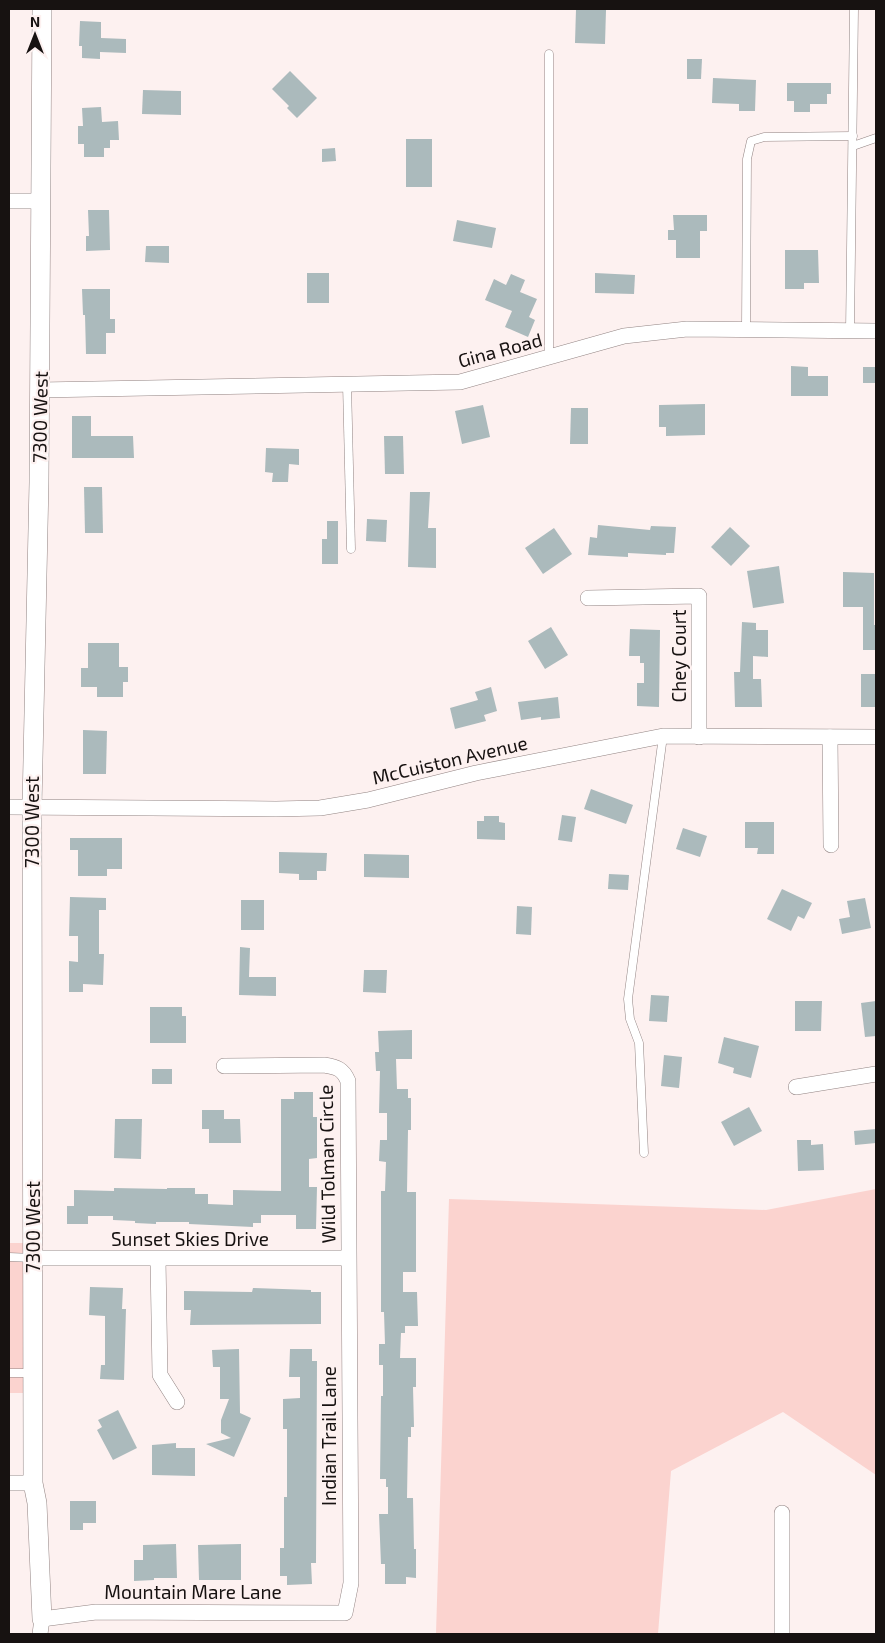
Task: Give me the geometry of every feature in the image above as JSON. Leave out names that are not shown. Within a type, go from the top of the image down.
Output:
[{"type":"street","name":"7300 West","points":[[41,1627],[37,1503],[33,1483],[32,806],[40,390],[42,9]]},
{"type":"street","points":[[9,201],[41,201]]},
{"type":"street","name":"Gina Road","points":[[40,390],[460,382],[624,336],[687,329],[876,331]]},
{"type":"street","name":"Chey Court","points":[[588,598],[699,596],[699,737]]},
{"type":"street","name":"McCuiston Avenue","points":[[9,807],[320,808],[368,800],[476,773],[663,736],[876,737]]},
{"type":"street","points":[[830,737],[830,845]]},
{"type":"street","name":"Wild Tolman Circle","points":[[224,1066],[324,1065],[340,1068],[345,1074],[348,1081],[348,1258]]},
{"type":"street","points":[[796,1087],[876,1074]]},
{"type":"street","name":"Sunset Skies Drive","points":[[33,1258],[348,1258]]},
{"type":"street","name":"Indian Trail Lane","points":[[345,1613],[351,1583],[348,1258]]},
{"type":"street","points":[[158,1259],[160,1375],[177,1402]]},
{"type":"street","points":[[9,1483],[33,1483]]},
{"type":"street","points":[[782,1513],[782,1634]]},
{"type":"street","name":"Mountain Mare Lane","points":[[41,1627],[96,1612],[345,1613]]},
{"type":"lane","points":[[850,331],[854,9]]},
{"type":"lane","points":[[549,54],[549,357]]},
{"type":"lane","points":[[746,330],[747,158],[751,141],[764,137],[853,136]]},
{"type":"lane","points":[[853,146],[876,138]]},
{"type":"lane","points":[[347,384],[351,549]]},
{"type":"lane","points":[[644,1153],[639,1043],[630,1020],[628,999],[663,736]]},
{"type":"lane","points":[[9,1257],[33,1258]]},
{"type":"lane","points":[[9,1373],[32,1373]]},
{"type":"shaded area","points":[[876,1189],[876,1475],[783,1412],[671,1471],[658,1634],[436,1634],[449,1199],[766,1210]]},
{"type":"shaded area","points":[[9,1243],[23,1243],[23,1393],[9,1393]]},
{"type":"building","points":[[576,9],[606,10],[605,44],[575,43]]},
{"type":"building","points":[[80,21],[101,22],[101,38],[126,39],[126,53],[100,52],[100,59],[82,58],[82,46],[79,46]]},
{"type":"building","points":[[687,59],[702,59],[701,79],[687,79]]},
{"type":"building","points":[[290,71],[317,98],[297,118],[287,108],[289,106],[272,89]]},
{"type":"building","points":[[713,78],[756,80],[755,111],[739,111],[739,104],[712,103]]},
{"type":"building","points":[[787,83],[831,83],[831,94],[827,94],[827,104],[810,104],[810,112],[794,112],[794,101],[787,101]]},
{"type":"building","points":[[143,90],[181,91],[181,115],[142,114]]},
{"type":"building","points":[[101,107],[102,122],[118,121],[119,140],[110,140],[110,148],[104,148],[104,157],[84,157],[84,144],[78,144],[78,126],[83,126],[82,108]]},
{"type":"building","points":[[406,139],[432,139],[432,187],[406,187]]},
{"type":"building","points":[[335,148],[336,161],[322,162],[322,149]]},
{"type":"building","points":[[88,210],[109,210],[110,250],[86,251],[86,236],[89,236]]},
{"type":"building","points":[[673,215],[707,215],[707,231],[700,231],[700,258],[676,258],[676,240],[668,240],[668,230],[674,230]]},
{"type":"building","points":[[457,220],[496,228],[492,248],[453,241]]},
{"type":"building","points":[[146,246],[169,246],[169,263],[145,262]]},
{"type":"building","points":[[785,250],[818,250],[819,283],[804,283],[804,289],[785,289]]},
{"type":"building","points":[[307,273],[329,273],[329,303],[307,303]]},
{"type":"building","points":[[595,273],[635,275],[634,294],[595,293]]},
{"type":"building","points":[[511,274],[525,280],[520,292],[537,299],[529,317],[535,320],[528,337],[505,327],[512,311],[485,300],[494,279],[506,285]]},
{"type":"building","points":[[82,289],[110,289],[110,319],[115,319],[115,333],[106,333],[106,354],[86,354]]},
{"type":"building","points":[[791,366],[808,367],[808,376],[828,376],[828,396],[791,396]]},
{"type":"building","points":[[863,367],[876,367],[876,383],[863,383]]},
{"type":"building","points":[[705,404],[705,435],[666,436],[666,427],[659,427],[659,405]]},
{"type":"building","points":[[483,405],[490,437],[462,444],[455,411]]},
{"type":"building","points":[[571,408],[588,408],[588,444],[570,444]]},
{"type":"building","points":[[72,416],[91,416],[91,436],[133,436],[134,458],[72,458]]},
{"type":"building","points":[[384,436],[403,436],[404,474],[385,474]]},
{"type":"building","points":[[266,448],[299,449],[299,465],[289,464],[288,482],[272,482],[273,473],[265,472]]},
{"type":"building","points":[[84,487],[102,487],[103,533],[85,533]]},
{"type":"building","points":[[410,492],[430,492],[428,528],[436,528],[436,568],[408,567]]},
{"type":"building","points":[[367,519],[387,520],[386,542],[366,541]]},
{"type":"building","points":[[327,521],[338,521],[338,564],[322,564],[322,539],[327,539]]},
{"type":"building","points":[[598,525],[650,530],[651,526],[676,527],[674,553],[666,553],[666,555],[628,553],[628,557],[588,555],[590,537],[597,538]]},
{"type":"building","points":[[730,527],[750,546],[731,566],[711,547]]},
{"type":"building","points":[[554,528],[572,554],[543,574],[525,548]]},
{"type":"building","points":[[779,566],[784,603],[753,608],[747,571]]},
{"type":"building","points":[[843,572],[874,573],[876,650],[863,650],[863,607],[843,607]]},
{"type":"building","points":[[742,622],[756,623],[756,630],[768,630],[768,657],[753,656],[753,679],[761,679],[762,707],[735,707],[734,672],[740,672]]},
{"type":"building","points":[[551,627],[568,655],[545,669],[528,641]]},
{"type":"building","points":[[630,629],[660,630],[659,707],[637,706],[637,683],[644,683],[644,663],[640,663],[640,656],[629,656]]},
{"type":"building","points":[[88,643],[119,643],[119,667],[128,667],[128,682],[123,682],[123,697],[97,697],[97,687],[81,687],[81,668],[88,668]]},
{"type":"building","points":[[861,674],[876,674],[876,707],[861,707]]},
{"type":"building","points":[[491,687],[497,711],[484,715],[486,721],[455,729],[450,708],[478,700],[475,692]]},
{"type":"building","points":[[558,697],[560,718],[541,720],[541,717],[521,720],[518,702]]},
{"type":"building","points":[[83,730],[107,731],[106,774],[83,774]]},
{"type":"building","points":[[591,789],[633,805],[626,824],[584,809]]},
{"type":"building","points":[[562,815],[576,817],[572,842],[558,840]]},
{"type":"building","points":[[484,816],[499,816],[499,822],[505,823],[505,840],[477,839],[477,821],[484,821]]},
{"type":"building","points":[[745,822],[774,822],[774,854],[757,854],[758,848],[745,848]]},
{"type":"building","points":[[683,828],[707,836],[700,857],[676,849]]},
{"type":"building","points":[[70,838],[122,838],[122,869],[107,869],[107,876],[78,876],[78,850],[70,850]]},
{"type":"building","points":[[279,852],[327,853],[326,871],[317,871],[317,880],[299,880],[299,874],[279,873]]},
{"type":"building","points":[[364,854],[409,855],[409,878],[364,877]]},
{"type":"building","points":[[609,874],[629,875],[628,890],[608,889]]},
{"type":"building","points":[[782,889],[812,903],[804,919],[798,916],[791,931],[767,919]]},
{"type":"building","points":[[70,897],[106,898],[106,910],[99,910],[99,954],[104,954],[103,985],[83,984],[83,992],[69,992],[69,961],[78,962],[78,936],[69,936]]},
{"type":"building","points":[[865,898],[871,928],[842,934],[839,919],[850,917],[847,901]]},
{"type":"building","points":[[241,900],[264,900],[264,930],[241,930]]},
{"type":"building","points":[[517,906],[532,907],[531,935],[516,934]]},
{"type":"building","points":[[240,947],[250,948],[249,977],[276,977],[276,996],[239,995]]},
{"type":"building","points":[[364,970],[387,970],[386,993],[363,992]]},
{"type":"building","points":[[651,995],[669,996],[667,1022],[649,1021]]},
{"type":"building","points":[[795,1001],[822,1001],[821,1031],[795,1031]]},
{"type":"building","points":[[876,1001],[876,1036],[865,1037],[861,1003]]},
{"type":"building","points":[[150,1007],[182,1007],[182,1016],[186,1016],[186,1043],[150,1043]]},
{"type":"building","points":[[412,1030],[412,1059],[396,1059],[397,1089],[408,1089],[408,1098],[411,1098],[411,1130],[408,1130],[407,1192],[416,1192],[416,1272],[403,1272],[403,1292],[417,1292],[418,1326],[405,1326],[405,1333],[401,1333],[400,1358],[416,1358],[416,1387],[413,1387],[414,1427],[411,1427],[411,1437],[408,1437],[407,1498],[413,1498],[416,1578],[406,1577],[406,1584],[385,1584],[385,1564],[381,1564],[379,1514],[388,1514],[388,1487],[386,1487],[386,1479],[380,1479],[383,1365],[379,1365],[379,1344],[385,1344],[384,1312],[381,1312],[381,1191],[385,1191],[386,1162],[379,1161],[380,1140],[387,1140],[387,1113],[379,1113],[380,1071],[376,1071],[375,1052],[379,1052],[378,1031]]},
{"type":"building","points":[[724,1037],[759,1046],[751,1078],[733,1073],[734,1068],[718,1063]]},
{"type":"building","points":[[664,1055],[682,1057],[679,1088],[661,1086]]},
{"type":"building","points":[[152,1069],[172,1069],[172,1084],[152,1084]]},
{"type":"building","points":[[294,1092],[313,1092],[313,1117],[317,1117],[317,1158],[309,1159],[309,1187],[317,1187],[316,1229],[296,1229],[296,1215],[261,1215],[261,1223],[253,1223],[253,1227],[189,1224],[189,1222],[135,1223],[135,1221],[113,1220],[113,1216],[88,1216],[88,1224],[67,1224],[67,1206],[74,1206],[74,1190],[114,1191],[114,1188],[195,1188],[195,1194],[208,1194],[208,1204],[233,1205],[233,1190],[281,1191],[281,1099],[294,1099]]},
{"type":"building","points":[[749,1107],[762,1131],[734,1146],[721,1122]]},
{"type":"building","points":[[202,1110],[224,1110],[224,1119],[240,1119],[241,1143],[209,1143],[209,1129],[202,1129]]},
{"type":"building","points":[[115,1119],[142,1119],[141,1159],[114,1158]]},
{"type":"building","points":[[876,1129],[876,1143],[855,1145],[854,1131]]},
{"type":"building","points":[[797,1140],[811,1140],[811,1145],[823,1144],[824,1170],[798,1171]]},
{"type":"building","points":[[90,1287],[123,1288],[122,1309],[126,1309],[124,1380],[100,1379],[101,1365],[105,1365],[105,1316],[89,1315]]},
{"type":"building","points":[[253,1288],[321,1292],[321,1324],[190,1325],[191,1310],[184,1310],[184,1291],[252,1292]]},
{"type":"building","points":[[239,1349],[240,1413],[251,1418],[234,1457],[206,1444],[231,1438],[221,1433],[221,1420],[229,1399],[220,1399],[220,1367],[213,1367],[212,1350]]},
{"type":"building","points":[[290,1349],[312,1349],[312,1361],[317,1361],[316,1563],[311,1563],[312,1584],[287,1585],[287,1576],[280,1576],[280,1548],[284,1548],[284,1497],[287,1497],[287,1429],[283,1429],[283,1399],[300,1398],[300,1377],[289,1377]]},
{"type":"building","points":[[118,1410],[137,1448],[113,1460],[97,1430],[102,1427],[98,1420]]},
{"type":"building","points":[[176,1443],[176,1448],[195,1448],[195,1476],[152,1475],[152,1445]]},
{"type":"building","points":[[70,1501],[96,1501],[96,1523],[83,1523],[83,1530],[70,1530]]},
{"type":"building","points":[[176,1544],[177,1578],[154,1578],[154,1580],[134,1581],[134,1560],[143,1560],[143,1545]]},
{"type":"building","points":[[241,1544],[241,1580],[199,1580],[198,1545]]}]
